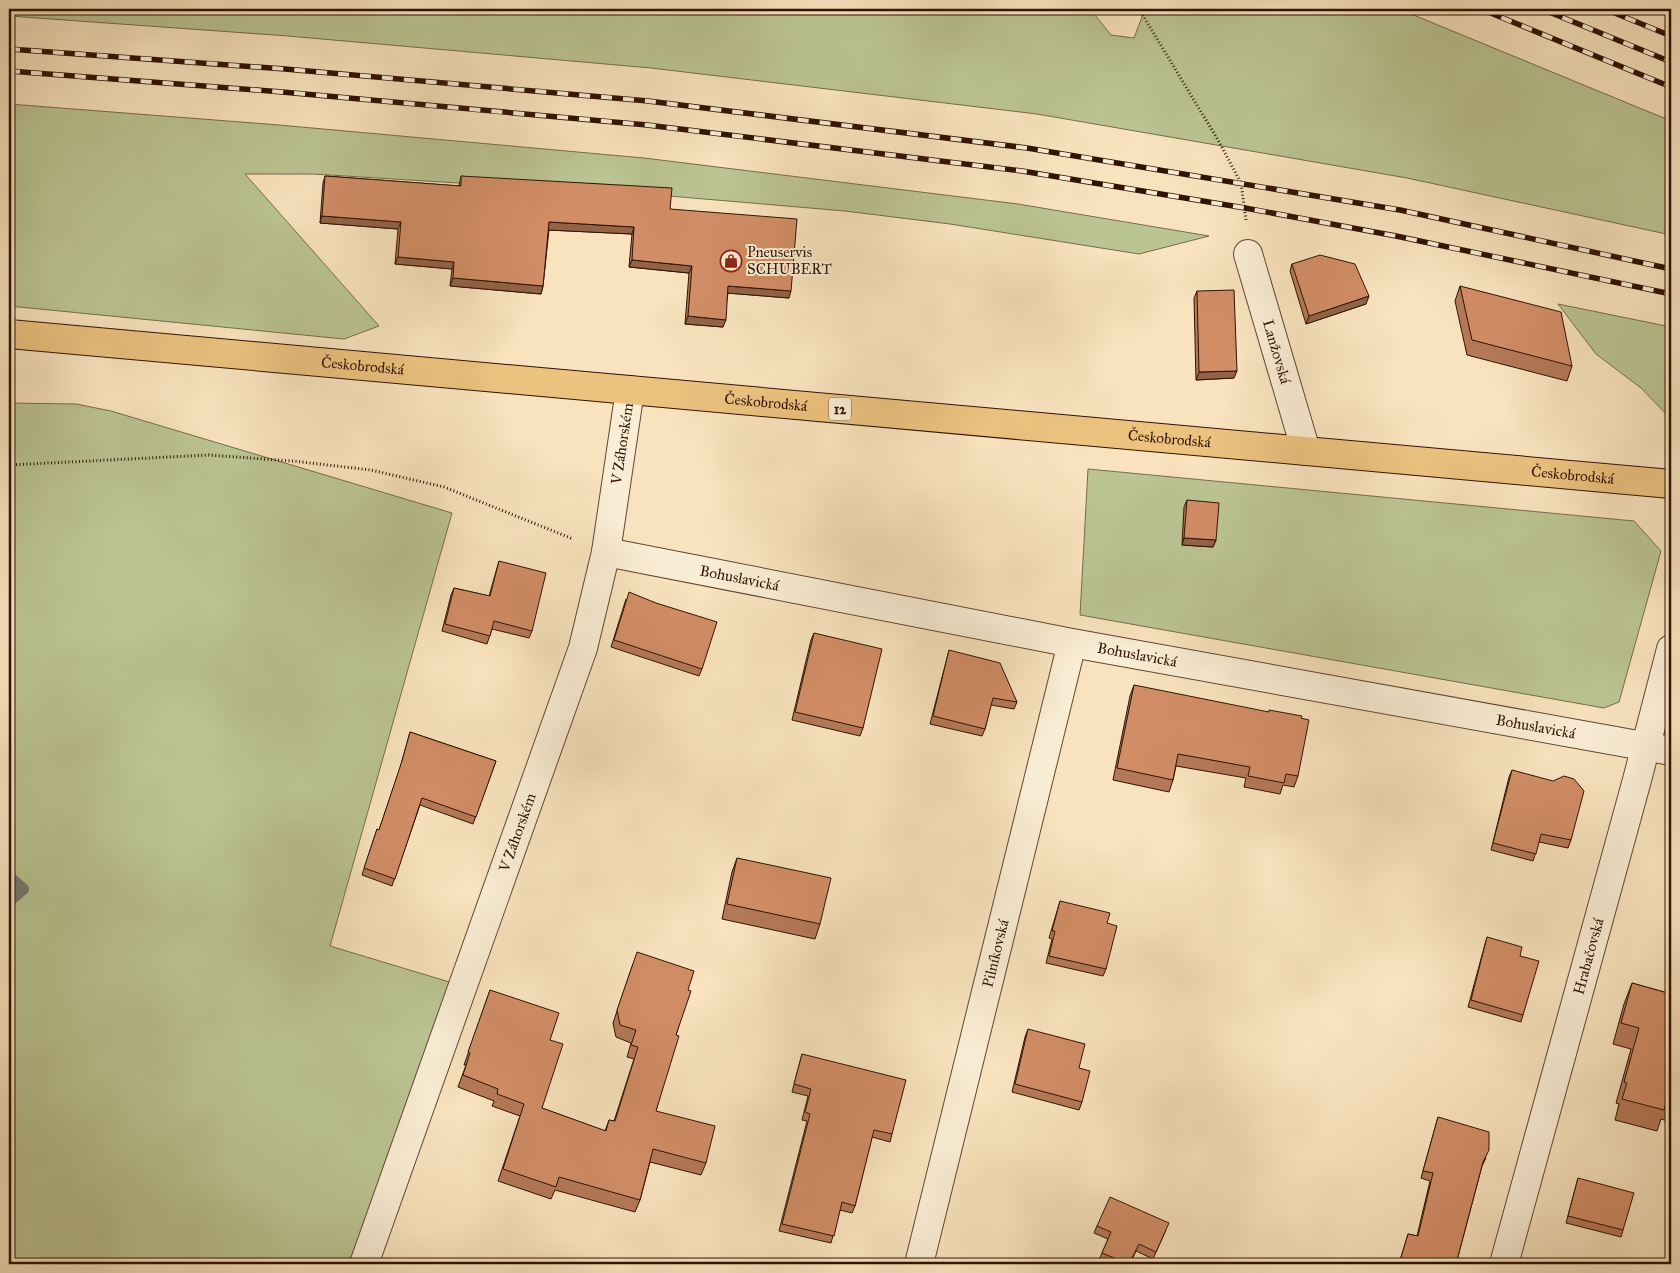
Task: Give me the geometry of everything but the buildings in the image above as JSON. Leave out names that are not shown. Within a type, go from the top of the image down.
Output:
[{"type":"main road","name":"Českobrodská","points":[[9,334],[1671,484]]},
{"type":"street","name":"Lanžovská","points":[[1248,254],[1306,451]]},
{"type":"street","name":"V Záhorském","points":[[364,1264],[583,648],[606,552],[630,390]]},
{"type":"street","name":"Bohuslavická","points":[[606,552],[1072,643],[1659,749]]},
{"type":"street","name":"Pilníkovská","points":[[919,1264],[1072,643]]},
{"type":"street","name":"Hrabačovská","points":[[1504,1264],[1659,749],[1671,649]]},
{"type":"path","points":[[1139,9],[1218,140],[1241,183],[1245,208],[1248,254]]},
{"type":"path","points":[[9,465],[210,455],[293,461],[370,470],[444,487],[606,552]]},
{"type":"green space","points":[[9,9],[1090,9],[1111,35],[1134,38],[1145,9],[1399,9],[1671,121],[1671,235],[1407,178],[1037,114],[651,68],[288,36],[9,16]]},
{"type":"green space","points":[[9,104],[279,125],[644,158],[1018,204],[1209,236],[1139,254],[950,224],[845,211],[669,196],[313,174],[245,174],[379,326],[344,339],[9,306]]},
{"type":"green space","points":[[1558,304],[1671,327],[1671,419],[1641,388],[1596,354]]},
{"type":"green space","points":[[9,403],[76,404],[111,411],[452,513],[330,946],[456,984],[363,1264],[9,1264]]},
{"type":"green space","points":[[1088,469],[1634,521],[1661,551],[1619,702],[1604,708],[1080,615]]},
{"type":"waterway","points":[[9,877],[23,889],[9,901]]},
{"type":"railway","points":[[1481,9],[1671,87]]},
{"type":"railway","points":[[1542,9],[1671,62]]},
{"type":"railway","points":[[1605,9],[1671,36]]},
{"type":"railway","points":[[9,49],[285,69],[648,101],[1027,148],[1400,210],[1671,269]]},
{"type":"railway","points":[[9,71],[282,92],[647,125],[1022,171],[1245,208],[1396,236],[1671,294]]},
{"type":"place","name":"Pneuservis SCHUBERT","points":[[731,261]]}]
